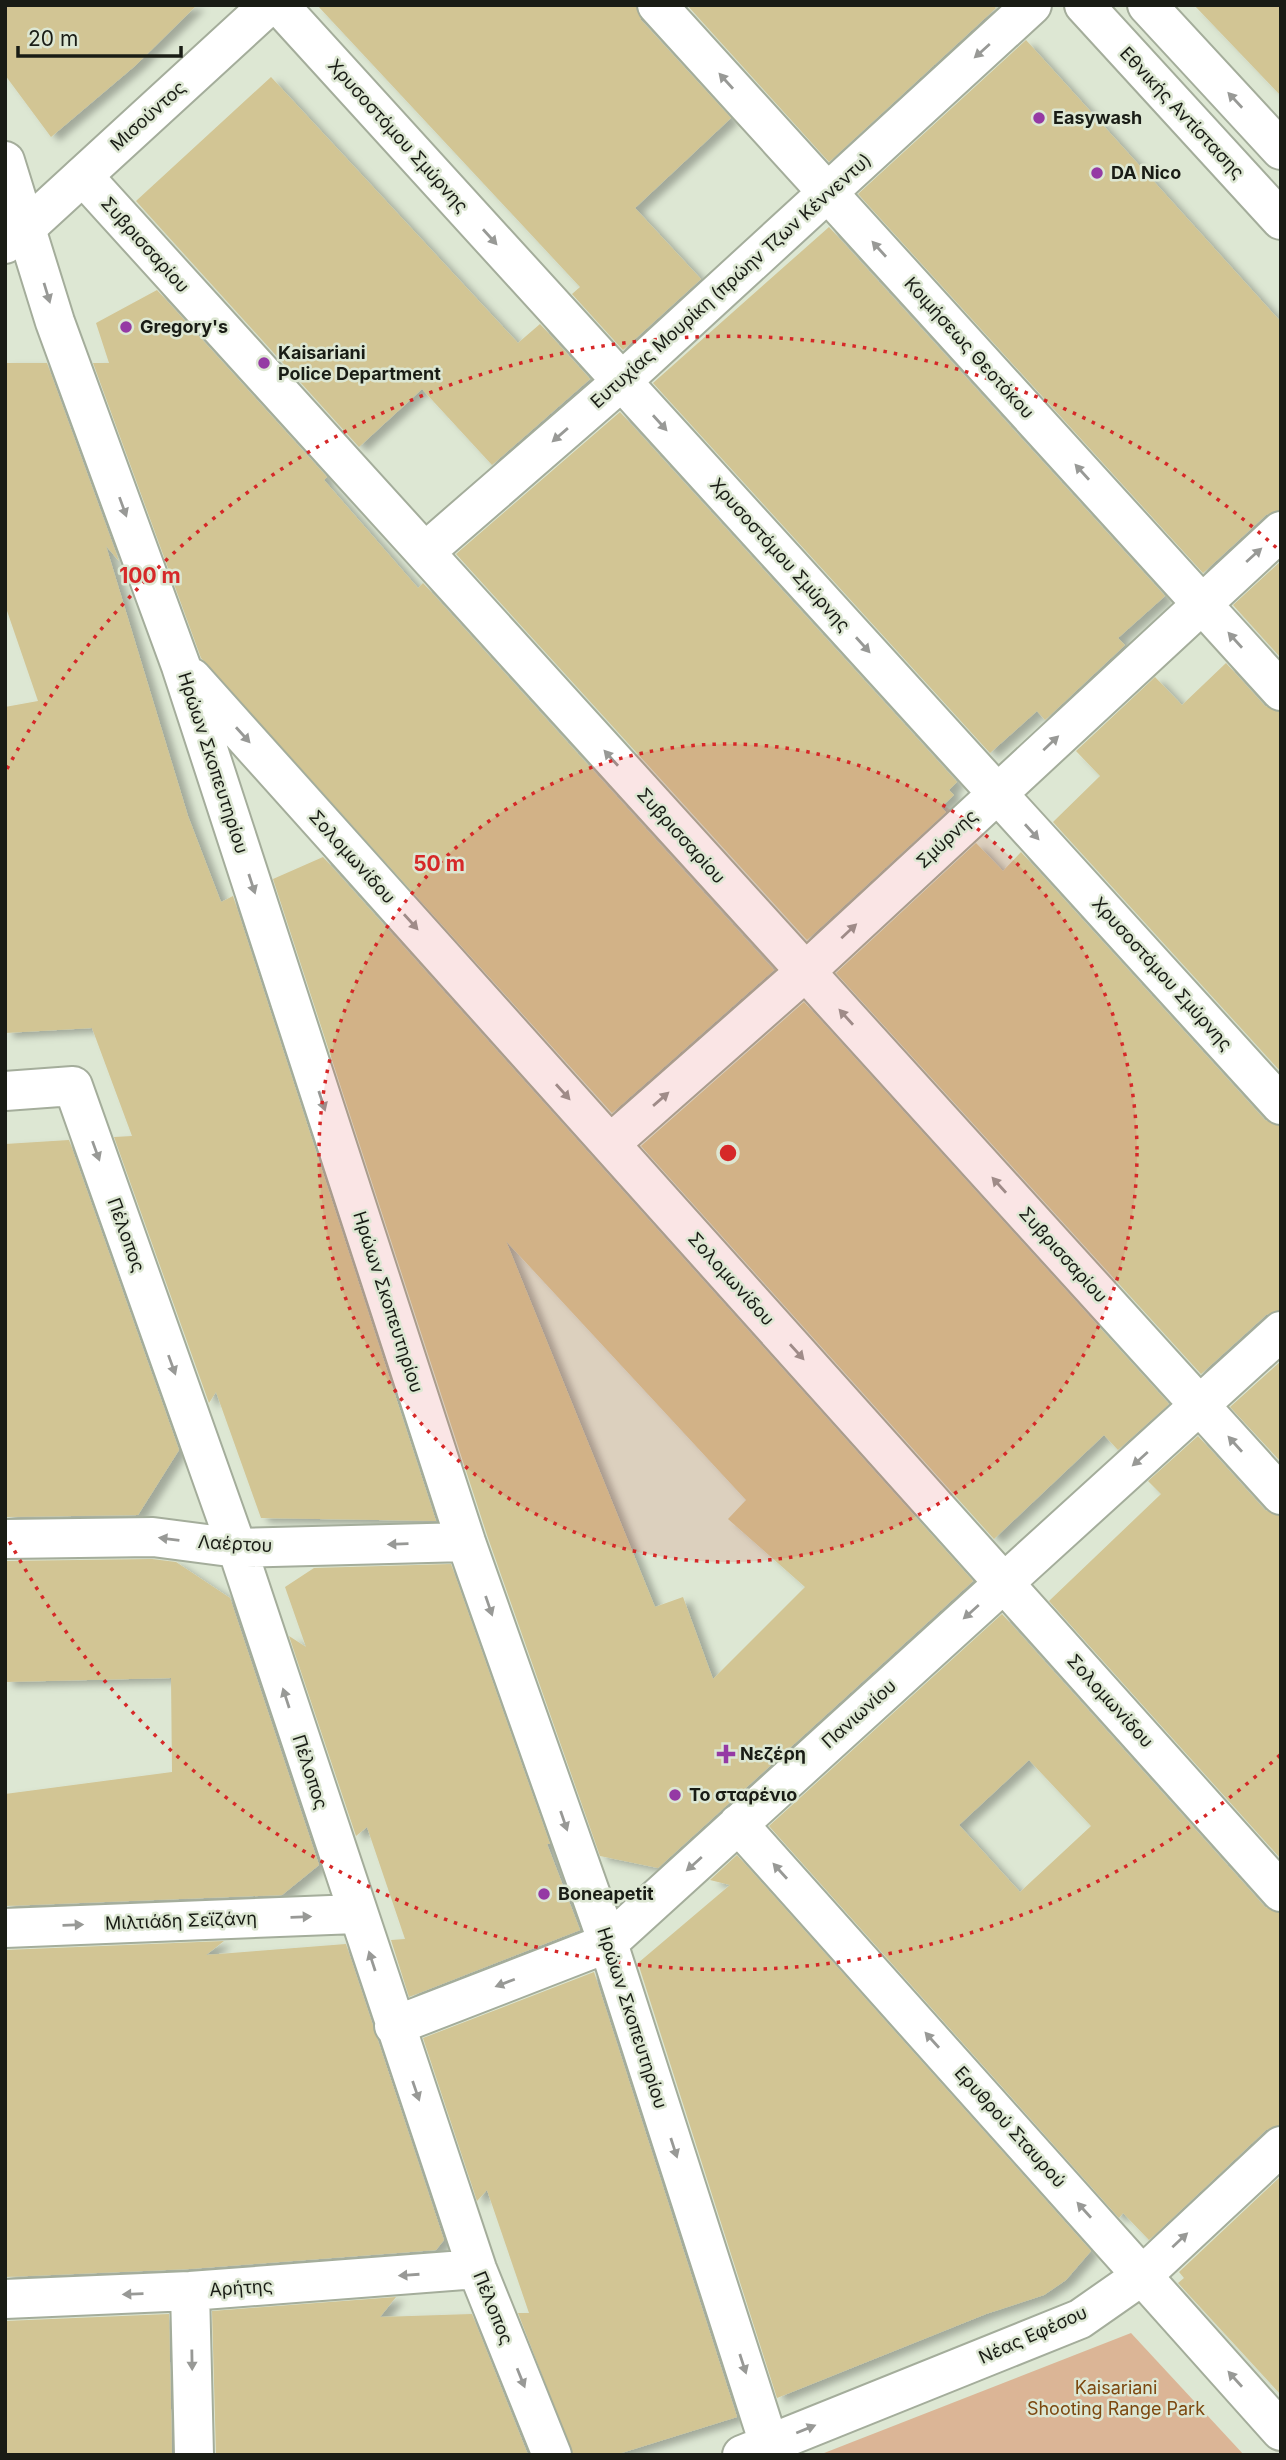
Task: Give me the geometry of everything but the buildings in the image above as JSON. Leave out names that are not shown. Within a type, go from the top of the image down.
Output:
[{"type":"street","name":"Μισούντος","points":[[16,235],[269,5]]},
{"type":"street","name":"Χρυσοστόμου Σμύρνης","points":[[279,5],[1281,1105]]},
{"type":"street","name":"Κοιμήσεως Θεοτόκου","points":[[657,5],[1281,691]]},
{"type":"street","name":"Ευτυχίας Μουρίκη (πρώην Τζων Κέννεντυ)","points":[[425,552],[622,381],[1032,5]]},
{"type":"street","name":"Εθνικής Αντίστασης","points":[[1084,5],[1281,220]]},
{"type":"street","points":[[1147,5],[1281,150]]},
{"type":"street","name":"Ηρώων Σκοπευτηρίου","points":[[5,161],[16,235],[55,322],[181,666],[466,1542],[608,1943],[756,2449]]},
{"type":"street","name":"Συβρισσαρίου","points":[[83,176],[1281,1495]]},
{"type":"street","name":"Σμύρνης","points":[[610,1144],[805,972],[1281,531]]},
{"type":"street","name":"Σολομωνίδου","points":[[181,666],[1281,1892]]},
{"type":"street","name":"Πέλοπος","points":[[5,1091],[73,1086],[237,1548],[356,1914],[477,2269],[552,2455]]},
{"type":"street","name":"Πανιωνίου","points":[[394,2026],[608,1943],[1281,1331]]},
{"type":"street","name":"Λαέρτου","points":[[5,1539],[153,1537],[237,1548],[466,1542]]},
{"type":"street","name":"Ερυθρού Σταυρού","points":[[738,1824],[1281,2431]]},
{"type":"street","name":"Μιλτιάδη Σεϊζάνη","points":[[5,1928],[356,1914]]},
{"type":"street","name":"Νέας Εφέσου","points":[[756,2449],[1080,2319],[1143,2275],[1281,2146]]},
{"type":"street","name":"Αρήτης","points":[[5,2299],[190,2291],[477,2269]]},
{"type":"street","points":[[190,2291],[194,2455]]},
{"type":"green space","name":"Kaisariani Shooting Range Park","points":[[1131,2333],[1244,2455],[819,2455]]},
{"type":"place","name":"Easywash","points":[[1039,118]]},
{"type":"place","name":"DA Nico","points":[[1097,173]]},
{"type":"place","name":"Gregory's","points":[[126,327]]},
{"type":"place","name":"Kaisariani Police Department","points":[[264,363]]},
{"type":"place","name":"Νεζέρη","points":[[726,1754]]},
{"type":"place","name":"Το σταρένιο","points":[[675,1795]]},
{"type":"place","name":"Boneapetit","points":[[544,1894]]}]
